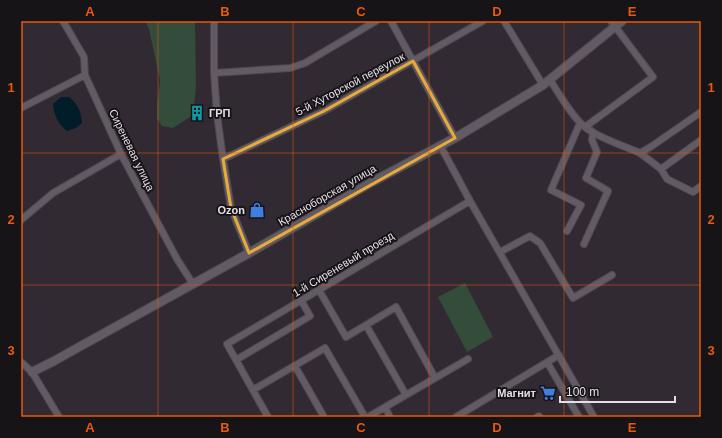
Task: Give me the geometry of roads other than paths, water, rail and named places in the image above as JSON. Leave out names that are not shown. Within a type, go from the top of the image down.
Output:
[{"type":"street","name":"Сиреневая улица","points":[[63,21],[84,57],[85,75],[121,154],[177,259],[193,284]]},
{"type":"street","points":[[214,21],[214,73],[217,114],[223,159],[231,208],[249,253]]},
{"type":"street","points":[[214,73],[290,68],[305,63],[376,21]]},
{"type":"street","points":[[390,21],[455,138]]},
{"type":"street","name":"5-й Хуторской переулок","points":[[223,159],[324,111],[483,21]]},
{"type":"street","points":[[504,21],[547,83],[582,125],[593,132],[640,153],[661,169],[667,179],[693,192],[701,186]]},
{"type":"street","name":"Красноборская улица","points":[[32,372],[54,362],[372,182],[455,138],[547,83],[613,24],[622,21]]},
{"type":"street","points":[[567,231],[581,205],[551,190],[582,125],[653,78],[613,24]]},
{"type":"street","points":[[21,108],[85,75]]},
{"type":"street","points":[[640,153],[701,112]]},
{"type":"street","points":[[584,244],[608,191],[586,178],[598,152],[592,140],[593,132]]},
{"type":"street","points":[[661,169],[701,140]]},
{"type":"street","points":[[440,145],[470,201],[594,417]]},
{"type":"street","points":[[21,220],[53,194],[121,154]]},
{"type":"street","name":"1-й Сиреневый проезд","points":[[236,360],[227,344],[470,201]]},
{"type":"street","points":[[500,252],[530,236],[540,243],[573,298],[612,275]]},
{"type":"street","points":[[319,290],[346,337],[396,307],[435,378]]},
{"type":"street","points":[[268,417],[236,360],[310,316],[301,300]]},
{"type":"street","points":[[366,325],[406,395]]},
{"type":"street","points":[[253,390],[325,348],[365,417]]},
{"type":"street","points":[[456,417],[559,355]]},
{"type":"street","points":[[368,417],[468,359]]},
{"type":"street","points":[[21,362],[32,372],[59,417]]},
{"type":"street","points":[[546,362],[578,417]]},
{"type":"street","points":[[294,366],[324,417]]},
{"type":"street","points":[[385,407],[390,417]]},
{"type":"water","points":[[61,97],[69,97],[75,102],[82,119],[82,123],[76,128],[67,131],[55,116],[53,104]]},
{"type":"place","name":"ГРП","points":[[197,113]]},
{"type":"place","name":"Ozon","points":[[257,210]]},
{"type":"place","name":"Магнит","points":[[548,393]]}]
